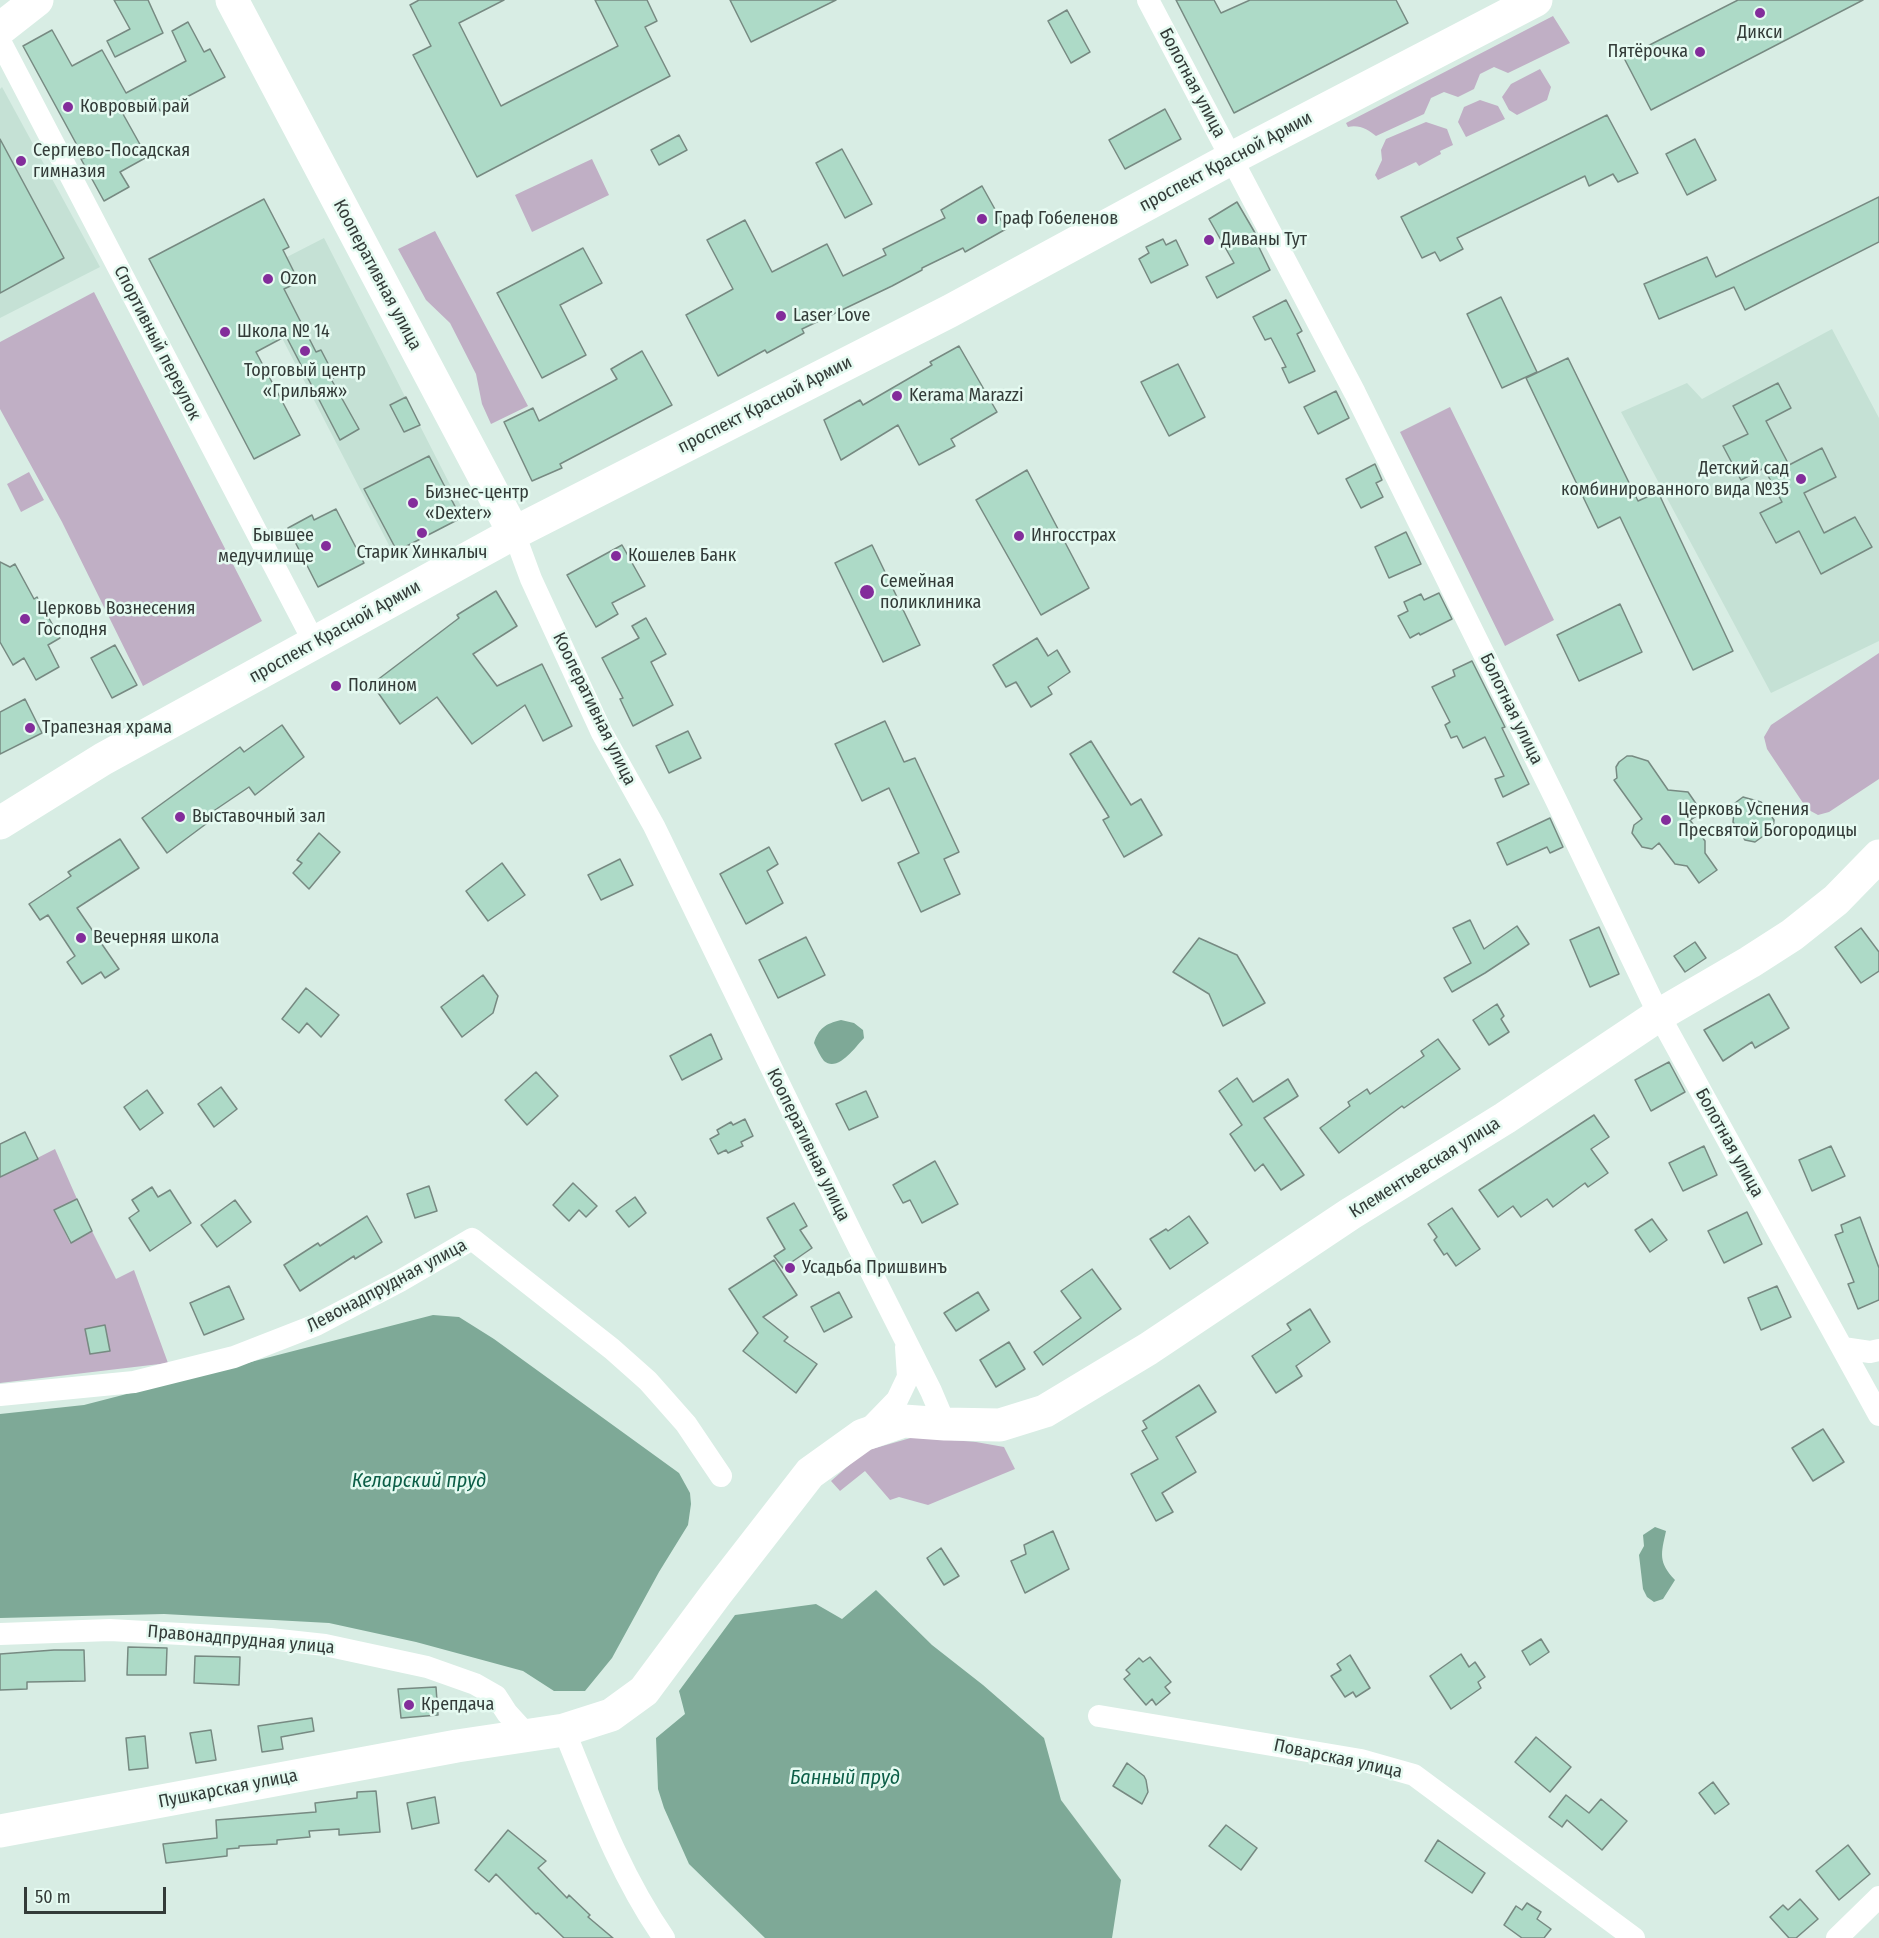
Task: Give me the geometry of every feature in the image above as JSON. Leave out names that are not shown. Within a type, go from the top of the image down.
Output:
[{"type":"street","points":[[0,29],[37,0]]},
{"type":"street","name":"Кооперативная улица","points":[[232,0],[514,533],[531,579],[602,733],[654,826],[945,1424]]},
{"type":"street","name":"Болотная улица","points":[[1148,0],[1355,393],[1557,800],[1659,1015],[1879,1415]]},
{"type":"street","name":"проспект Красной Армии","points":[[0,823],[103,759],[514,533],[950,311],[1232,158],[1536,0]]},
{"type":"street","name":"Спортивный переулок","points":[[0,41],[315,644]]},
{"type":"street","name":"Клементьевская улица","points":[[564,1730],[611,1714],[644,1691],[810,1473],[863,1435],[904,1421],[1000,1425],[1046,1411],[1148,1349],[1350,1214],[1505,1118],[1659,1015],[1792,935],[1836,900],[1879,856]]},
{"type":"street","name":"Левонадпрудная улица","points":[[0,1395],[134,1382],[234,1357],[316,1325],[400,1281],[472,1239],[612,1349],[648,1381],[686,1424],[722,1476]]},
{"type":"street","points":[[863,1435],[897,1400],[908,1377],[905,1339]]},
{"type":"street","points":[[1843,1348],[1870,1352],[1879,1350]]},
{"type":"street","name":"Правонадпрудная улица","points":[[0,1634],[110,1630],[270,1639],[325,1645],[427,1667],[476,1684],[496,1696],[507,1713],[527,1735]]},
{"type":"street","name":"Поварская улица","points":[[1099,1716],[1361,1760],[1414,1775],[1634,1938]]},
{"type":"street","points":[[564,1730],[625,1873],[645,1911],[664,1938]]},
{"type":"street","name":"Пушкарская улица","points":[[0,1831],[457,1746],[564,1730]]},
{"type":"street","points":[[1837,1938],[1879,1897]]},
{"type":"shaded area","points":[[1553,16],[1570,43],[1508,73],[1494,67],[1480,74],[1474,89],[1458,97],[1444,92],[1431,98],[1424,114],[1376,136],[1360,127],[1348,127],[1346,123]]},
{"type":"shaded area","points":[[1540,69],[1551,87],[1547,100],[1517,115],[1509,110],[1502,97],[1511,84]]},
{"type":"shaded area","name":"Сергиево-Посадская гимназия","points":[[2,87],[100,267],[0,318],[0,89]]},
{"type":"shaded area","points":[[1480,100],[1498,106],[1505,119],[1466,137],[1458,122],[1464,107]]},
{"type":"shaded area","points":[[1426,122],[1447,129],[1453,145],[1419,166],[1416,162],[1378,180],[1375,175],[1382,160],[1381,150],[1386,139]]},
{"type":"shaded area","points":[[592,159],[609,195],[532,232],[515,195]]},
{"type":"shaded area","points":[[435,231],[528,406],[491,424],[482,404],[476,374],[450,323],[426,300],[398,249]]},
{"type":"shaded area","points":[[324,238],[466,516],[393,553],[250,276]]},
{"type":"shaded area","points":[[94,292],[262,621],[143,686],[62,522],[0,409],[0,342]]},
{"type":"shaded area","points":[[1832,329],[1879,418],[1879,641],[1771,693],[1621,412],[1687,383],[1702,399]]},
{"type":"shaded area","points":[[1450,407],[1554,620],[1505,646],[1400,432]]},
{"type":"shaded area","points":[[29,472],[44,500],[21,512],[7,484]]},
{"type":"shaded area","points":[[1879,653],[1879,779],[1829,812],[1818,815],[1807,809],[1767,749],[1764,737],[1771,725]]},
{"type":"shaded area","points":[[55,1149],[77,1199],[54,1210],[70,1243],[92,1231],[116,1279],[134,1270],[168,1363],[0,1383],[0,1177]]},
{"type":"shaded area","points":[[914,1437],[976,1442],[1004,1447],[1015,1469],[928,1505],[899,1497],[890,1500],[865,1471],[840,1491],[831,1481],[865,1451]]},
{"type":"water","points":[[841,1020],[854,1023],[863,1030],[864,1038],[841,1061],[829,1064],[824,1061],[814,1043],[823,1027]]},
{"type":"water","name":"Келарский пруд","points":[[433,1315],[459,1317],[494,1339],[679,1473],[690,1493],[688,1525],[659,1572],[612,1658],[585,1691],[554,1691],[523,1671],[416,1642],[329,1623],[164,1614],[0,1618],[0,1414],[84,1405]]},
{"type":"water","points":[[1655,1527],[1666,1531],[1663,1563],[1675,1580],[1663,1599],[1654,1602],[1647,1597],[1643,1589],[1639,1555],[1644,1546],[1643,1535]]},
{"type":"water","name":"Банный пруд","points":[[876,1590],[932,1645],[983,1685],[1044,1738],[1061,1800],[1121,1880],[1112,1938],[765,1938],[689,1864],[658,1789],[656,1738],[685,1714],[679,1691],[735,1615],[816,1604],[842,1619]]},
{"type":"building","points":[[114,0],[148,0],[163,33],[115,57],[107,41],[130,29]]},
{"type":"building","points":[[419,0],[504,0],[459,23],[501,106],[618,46],[595,0],[647,0],[657,21],[645,27],[670,76],[477,177],[413,55],[431,46],[410,5]]},
{"type":"building","points":[[730,0],[836,0],[751,42]]},
{"type":"building","points":[[1176,0],[1214,0],[1221,13],[1250,0],[1396,0],[1408,23],[1234,113]]},
{"type":"building","points":[[1738,0],[1863,0],[1651,110],[1624,58]]},
{"type":"building","points":[[1067,10],[1090,52],[1071,63],[1048,21]]},
{"type":"building","points":[[188,22],[204,52],[210,49],[225,77],[160,111],[153,98],[123,114],[147,157],[120,172],[129,187],[104,201],[81,159],[84,158],[23,46],[52,30],[72,66],[102,50],[126,93],[186,61],[172,31]]},
{"type":"building","points":[[1165,109],[1181,139],[1125,169],[1109,140]]},
{"type":"building","points":[[1607,115],[1638,173],[1618,182],[1613,174],[1589,186],[1585,176],[1457,238],[1463,249],[1440,261],[1435,252],[1422,258],[1401,217]]},
{"type":"building","points":[[679,135],[687,150],[659,165],[651,150]]},
{"type":"building","points":[[0,139],[64,258],[0,293]]},
{"type":"building","points":[[1695,139],[1716,180],[1687,195],[1666,154]]},
{"type":"building","points":[[842,149],[872,204],[845,218],[816,163]]},
{"type":"building","points":[[982,186],[1006,229],[965,252],[963,248],[892,286],[802,329],[804,333],[767,353],[765,350],[718,376],[686,315],[733,289],[707,240],[745,220],[772,272],[827,244],[843,276],[886,255],[883,249],[945,218],[941,210]]},
{"type":"building","points":[[1879,197],[1879,242],[1745,310],[1734,287],[1659,319],[1644,284],[1707,257],[1716,277]]},
{"type":"building","name":"Школа № 14","points":[[264,199],[289,247],[283,250],[299,282],[284,289],[316,352],[321,350],[335,377],[331,379],[359,429],[340,440],[286,336],[256,352],[300,435],[254,459],[149,259]]},
{"type":"building","points":[[1237,202],[1258,238],[1255,239],[1270,270],[1217,298],[1206,277],[1234,263],[1209,219]]},
{"type":"building","points":[[1163,239],[1166,245],[1176,240],[1188,265],[1151,283],[1139,259],[1149,253],[1146,247]]},
{"type":"building","points":[[583,248],[602,283],[560,305],[586,355],[542,378],[497,293]]},
{"type":"building","points":[[1501,297],[1537,372],[1502,388],[1467,314]]},
{"type":"building","points":[[1286,300],[1302,331],[1297,334],[1315,371],[1289,383],[1282,368],[1286,367],[1271,338],[1265,340],[1253,317]]},
{"type":"building","points":[[959,346],[997,412],[951,439],[955,446],[919,465],[898,425],[841,460],[824,420],[860,400],[863,405],[932,365],[930,362]]},
{"type":"building","points":[[642,351],[672,405],[560,464],[562,468],[532,481],[504,422],[533,408],[539,421],[617,379],[611,369]]},
{"type":"building","points":[[1568,358],[1638,501],[1658,492],[1733,651],[1693,670],[1620,517],[1598,528],[1526,378]]},
{"type":"building","points":[[1178,364],[1205,417],[1169,436],[1141,382]]},
{"type":"building","name":"Детский сад комбинированного вида №35","points":[[1778,383],[1791,408],[1766,421],[1789,465],[1822,448],[1836,477],[1804,493],[1824,533],[1855,517],[1872,547],[1821,574],[1799,531],[1776,543],[1760,513],[1782,502],[1764,468],[1741,480],[1723,446],[1748,434],[1733,406]]},
{"type":"building","points":[[1336,391],[1349,418],[1318,434],[1304,407]]},
{"type":"building","points":[[406,397],[420,425],[404,432],[390,405]]},
{"type":"building","name":"Бизнес-центр «Dexter»","points":[[429,456],[461,518],[397,551],[364,489]]},
{"type":"building","points":[[1375,464],[1382,480],[1376,483],[1383,497],[1361,508],[1346,479]]},
{"type":"building","points":[[1027,470],[1089,588],[1041,615],[976,500]]},
{"type":"building","name":"Бывшее медучилище","points":[[336,509],[364,563],[318,587],[288,528],[312,515],[314,520]]},
{"type":"building","points":[[1406,532],[1421,564],[1389,578],[1375,547]]},
{"type":"building","points":[[622,545],[645,586],[612,603],[618,614],[596,627],[567,575]]},
{"type":"building","points":[[872,545],[920,645],[883,662],[835,563]]},
{"type":"building","name":"Церковь Вознесения Господня","points":[[0,562],[10,567],[15,564],[34,599],[37,597],[60,638],[48,645],[59,667],[36,680],[24,658],[13,665],[0,642]]},
{"type":"building","points":[[496,591],[517,626],[473,654],[497,686],[542,664],[572,726],[543,741],[525,705],[472,744],[437,697],[400,724],[372,684],[459,618],[457,615]]},
{"type":"building","points":[[1439,593],[1452,619],[1410,638],[1398,616],[1408,611],[1404,602],[1421,594],[1424,600]]},
{"type":"building","points":[[1620,604],[1642,652],[1579,681],[1557,635]]},
{"type":"building","points":[[646,618],[666,654],[651,662],[673,705],[633,726],[620,699],[623,698],[602,658],[639,638],[632,626]]},
{"type":"building","points":[[1037,638],[1048,656],[1057,650],[1070,672],[1048,687],[1052,694],[1031,707],[1016,682],[1006,687],[993,665]]},
{"type":"building","points":[[115,645],[137,685],[112,698],[91,658]]},
{"type":"building","points":[[1472,661],[1505,727],[1502,728],[1529,784],[1503,797],[1495,779],[1504,776],[1485,737],[1463,748],[1457,736],[1451,738],[1445,725],[1450,722],[1432,687],[1455,676],[1453,670]]},
{"type":"building","points":[[25,699],[42,733],[0,754],[0,712]]},
{"type":"building","points":[[885,721],[904,762],[915,758],[959,852],[944,859],[960,894],[921,912],[898,863],[919,853],[889,788],[862,801],[835,744]]},
{"type":"building","points":[[282,725],[304,757],[255,795],[249,787],[215,810],[218,815],[167,853],[142,818],[240,747],[244,752]]},
{"type":"building","points":[[688,731],[701,758],[669,773],[656,746]]},
{"type":"building","points":[[1091,741],[1131,805],[1141,799],[1162,835],[1124,857],[1103,820],[1109,817],[1070,754]]},
{"type":"building","name":"Церковь Успения Пресвятой Богородицы","points":[[1627,756],[1648,761],[1668,790],[1688,792],[1699,808],[1698,815],[1690,820],[1705,841],[1705,853],[1717,870],[1699,883],[1687,866],[1675,864],[1659,843],[1652,849],[1642,847],[1632,833],[1634,825],[1642,819],[1614,780],[1617,778],[1616,767]]},
{"type":"building","points":[[1743,797],[1761,802],[1774,820],[1773,829],[1755,842],[1745,840],[1733,822],[1735,803]]},
{"type":"building","points":[[1550,818],[1563,847],[1550,853],[1547,847],[1507,865],[1497,843]]},
{"type":"building","points":[[319,833],[340,852],[309,889],[293,873],[302,863],[297,860]]},
{"type":"building","points":[[120,839],[139,868],[77,908],[119,969],[105,978],[101,972],[82,984],[67,962],[75,956],[48,915],[40,920],[29,904],[71,876],[68,872]]},
{"type":"building","points":[[769,847],[778,864],[767,871],[783,903],[746,924],[720,874]]},
{"type":"building","points":[[620,859],[633,885],[601,900],[588,875]]},
{"type":"building","points":[[502,863],[525,895],[488,921],[466,891]]},
{"type":"building","points":[[1470,920],[1484,949],[1517,926],[1529,944],[1452,992],[1444,978],[1471,963],[1453,928]]},
{"type":"building","points":[[1599,927],[1619,974],[1590,987],[1570,940]]},
{"type":"building","points":[[1861,928],[1879,952],[1879,971],[1861,983],[1835,947]]},
{"type":"building","points":[[806,937],[825,975],[778,998],[759,960]]},
{"type":"building","points":[[1199,938],[1237,955],[1265,1003],[1223,1026],[1209,994],[1173,972]]},
{"type":"building","points":[[1695,942],[1706,958],[1685,972],[1674,956]]},
{"type":"building","points":[[483,975],[498,996],[493,1013],[462,1037],[441,1007]]},
{"type":"building","points":[[306,988],[339,1015],[321,1037],[307,1023],[299,1033],[282,1019]]},
{"type":"building","points":[[1769,994],[1789,1028],[1755,1048],[1752,1042],[1723,1061],[1704,1030]]},
{"type":"building","points":[[1497,1004],[1504,1016],[1501,1019],[1509,1032],[1489,1045],[1473,1020]]},
{"type":"building","points":[[711,1034],[722,1059],[682,1080],[670,1056]]},
{"type":"building","points":[[1438,1039],[1460,1069],[1404,1108],[1402,1106],[1339,1153],[1320,1128],[1350,1106],[1348,1102],[1367,1089],[1370,1094],[1424,1056],[1421,1051]]},
{"type":"building","points":[[1669,1062],[1685,1092],[1651,1111],[1635,1080]]},
{"type":"building","points":[[536,1072],[558,1096],[527,1125],[505,1100]]},
{"type":"building","points":[[1237,1078],[1253,1102],[1288,1079],[1298,1096],[1264,1118],[1304,1175],[1281,1190],[1263,1164],[1255,1171],[1230,1134],[1242,1125],[1219,1091]]},
{"type":"building","points":[[221,1087],[237,1109],[214,1127],[198,1104]]},
{"type":"building","points":[[147,1090],[163,1113],[140,1130],[124,1107]]},
{"type":"building","points":[[866,1091],[878,1117],[849,1130],[836,1104]]},
{"type":"building","points":[[1594,1115],[1609,1137],[1591,1149],[1608,1173],[1588,1187],[1585,1183],[1553,1207],[1547,1199],[1521,1217],[1513,1206],[1498,1217],[1479,1190]]},
{"type":"building","points":[[745,1119],[753,1136],[741,1142],[743,1146],[728,1153],[726,1150],[718,1154],[710,1139],[719,1134],[717,1130],[731,1122],[733,1125]]},
{"type":"building","points":[[25,1132],[38,1159],[0,1177],[0,1144]]},
{"type":"building","points":[[1704,1146],[1717,1175],[1683,1191],[1669,1163]]},
{"type":"building","points":[[1831,1146],[1845,1176],[1812,1191],[1799,1160]]},
{"type":"building","points":[[935,1161],[958,1204],[922,1223],[910,1200],[903,1203],[893,1185]]},
{"type":"building","points":[[573,1183],[597,1206],[586,1217],[579,1210],[569,1221],[553,1205]]},
{"type":"building","points":[[429,1186],[437,1211],[415,1218],[407,1194]]},
{"type":"building","points":[[152,1187],[158,1197],[170,1190],[191,1223],[150,1251],[129,1218],[139,1211],[132,1200]]},
{"type":"building","points":[[635,1197],[646,1213],[629,1227],[616,1211]]},
{"type":"building","points":[[77,1199],[92,1231],[71,1243],[54,1210]]},
{"type":"building","points":[[235,1200],[251,1222],[217,1247],[201,1225]]},
{"type":"building","points":[[794,1203],[807,1226],[800,1230],[812,1248],[783,1268],[774,1256],[785,1249],[767,1218]]},
{"type":"building","points":[[1452,1208],[1480,1249],[1456,1266],[1447,1253],[1444,1255],[1434,1240],[1437,1237],[1428,1224]]},
{"type":"building","points":[[1747,1212],[1762,1244],[1724,1263],[1708,1231]]},
{"type":"building","points":[[367,1216],[382,1242],[355,1259],[354,1256],[300,1291],[284,1265],[318,1243],[320,1246]]},
{"type":"building","points":[[1189,1216],[1208,1243],[1170,1269],[1150,1239],[1166,1229],[1168,1231]]},
{"type":"building","points":[[1860,1217],[1879,1268],[1879,1300],[1858,1309],[1848,1284],[1854,1282],[1835,1235],[1843,1232],[1841,1225]]},
{"type":"building","points":[[1652,1219],[1667,1240],[1650,1252],[1635,1230]]},
{"type":"building","points":[[774,1260],[797,1295],[763,1317],[788,1337],[784,1341],[817,1364],[796,1393],[743,1351],[758,1333],[729,1289]]},
{"type":"building","points":[[1092,1269],[1121,1309],[1043,1365],[1034,1352],[1081,1318],[1061,1291]]},
{"type":"building","points":[[229,1286],[244,1319],[204,1335],[190,1303]]},
{"type":"building","points":[[1777,1286],[1791,1317],[1761,1330],[1748,1298]]},
{"type":"building","points":[[839,1292],[852,1317],[824,1332],[811,1307]]},
{"type":"building","points":[[978,1292],[989,1310],[956,1331],[944,1313]]},
{"type":"building","points":[[1310,1309],[1330,1342],[1296,1366],[1302,1376],[1276,1393],[1252,1356],[1291,1330],[1287,1324]]},
{"type":"building","points":[[105,1325],[110,1351],[90,1354],[85,1329]]},
{"type":"building","points":[[1009,1342],[1025,1369],[996,1387],[980,1360]]},
{"type":"building","points":[[1199,1385],[1216,1412],[1176,1437],[1196,1472],[1162,1493],[1173,1512],[1156,1521],[1131,1474],[1158,1459],[1142,1431],[1147,1428],[1143,1421]]},
{"type":"building","points":[[1823,1429],[1844,1462],[1813,1481],[1792,1448]]},
{"type":"building","points":[[1053,1531],[1069,1569],[1025,1593],[1011,1561],[1026,1554],[1024,1545]]},
{"type":"building","points":[[941,1548],[959,1576],[944,1585],[927,1558]]},
{"type":"building","points":[[1541,1639],[1549,1652],[1530,1665],[1522,1651]]},
{"type":"building","points":[[128,1647],[167,1648],[166,1675],[127,1675]]},
{"type":"building","points":[[84,1650],[85,1681],[27,1682],[27,1689],[0,1690],[0,1654]]},
{"type":"building","points":[[1461,1654],[1469,1667],[1475,1662],[1485,1677],[1478,1682],[1481,1688],[1451,1709],[1430,1676]]},
{"type":"building","points":[[1350,1655],[1370,1688],[1356,1697],[1353,1692],[1345,1697],[1331,1676],[1341,1670],[1337,1664]]},
{"type":"building","points":[[195,1656],[240,1657],[239,1685],[194,1683]]},
{"type":"building","points":[[1150,1657],[1171,1682],[1165,1687],[1170,1693],[1156,1705],[1152,1699],[1146,1705],[1124,1679],[1130,1674],[1126,1670],[1139,1658],[1143,1662]]},
{"type":"building","points":[[436,1687],[438,1715],[401,1718],[398,1689]]},
{"type":"building","points":[[312,1718],[314,1731],[281,1737],[283,1749],[262,1752],[258,1726]]},
{"type":"building","points":[[211,1730],[216,1760],[196,1763],[190,1733]]},
{"type":"building","points":[[145,1736],[148,1768],[129,1770],[126,1738]]},
{"type":"building","points":[[1536,1737],[1571,1767],[1550,1792],[1515,1762]]},
{"type":"building","points":[[1127,1763],[1146,1780],[1148,1792],[1142,1804],[1113,1786]]},
{"type":"building","points":[[1713,1782],[1729,1804],[1715,1814],[1699,1793]]},
{"type":"building","points":[[376,1791],[380,1832],[339,1835],[339,1829],[309,1831],[310,1837],[277,1840],[277,1844],[227,1849],[227,1856],[166,1863],[163,1844],[217,1838],[216,1820],[316,1812],[315,1803],[357,1798],[357,1792]]},
{"type":"building","points":[[1566,1795],[1589,1813],[1601,1799],[1627,1821],[1602,1850],[1567,1820],[1562,1827],[1549,1817]]},
{"type":"building","points":[[435,1797],[439,1823],[412,1829],[407,1803]]},
{"type":"building","points":[[1226,1825],[1257,1848],[1241,1870],[1209,1846]]},
{"type":"building","points":[[508,1830],[546,1861],[538,1868],[567,1898],[569,1895],[590,1915],[588,1917],[613,1938],[564,1938],[496,1874],[489,1882],[475,1870]]},
{"type":"building","points":[[1438,1840],[1485,1873],[1472,1893],[1425,1861]]},
{"type":"building","points":[[1848,1845],[1870,1874],[1839,1900],[1816,1871]]},
{"type":"building","points":[[1800,1899],[1818,1919],[1796,1938],[1789,1938],[1770,1917],[1783,1905],[1788,1910]]},
{"type":"building","points":[[1527,1903],[1541,1912],[1537,1919],[1551,1929],[1544,1938],[1522,1938],[1504,1925],[1516,1906],[1522,1910]]},
{"type":"place","name":"Дикси","points":[[1760,13]]},
{"type":"place","name":"Пятёрочка","points":[[1700,52]]},
{"type":"place","name":"Ковровый рай","points":[[68,107]]},
{"type":"place","name":"Сергиево-Посадская гимназия","points":[[21,161]]},
{"type":"place","name":"Граф Гобеленов","points":[[982,219]]},
{"type":"place","name":"Диваны Тут","points":[[1209,240]]},
{"type":"place","name":"Ozon","points":[[268,279]]},
{"type":"place","name":"Laser Love","points":[[781,316]]},
{"type":"place","name":"Школа № 14","points":[[225,332]]},
{"type":"place","name":"Торговый центр «Грильяж»","points":[[305,351]]},
{"type":"place","name":"Kerama Marazzi","points":[[897,396]]},
{"type":"place","name":"Детский сад комбинированного вида №35","points":[[1801,479]]},
{"type":"place","name":"Бизнес-центр «Dexter»","points":[[413,503]]},
{"type":"place","name":"Старик Хинкалыч","points":[[422,533]]},
{"type":"place","name":"Ингосстрах","points":[[1019,536]]},
{"type":"place","name":"Бывшее медучилище","points":[[326,546]]},
{"type":"place","name":"Кошелев Банк","points":[[616,556]]},
{"type":"place","name":"Семейная поликлиника","points":[[867,592]]},
{"type":"place","name":"Церковь Вознесения Господня","points":[[25,619]]},
{"type":"place","name":"Полином","points":[[336,686]]},
{"type":"place","name":"Трапезная храма","points":[[30,728]]},
{"type":"place","name":"Выставочный зал","points":[[180,817]]},
{"type":"place","name":"Церковь Успения Пресвятой Богородицы","points":[[1666,820]]},
{"type":"place","name":"Вечерняя школа","points":[[81,938]]},
{"type":"place","name":"Усадьба Пришвинъ","points":[[790,1268]]},
{"type":"place","name":"Крепдача","points":[[409,1705]]}]
